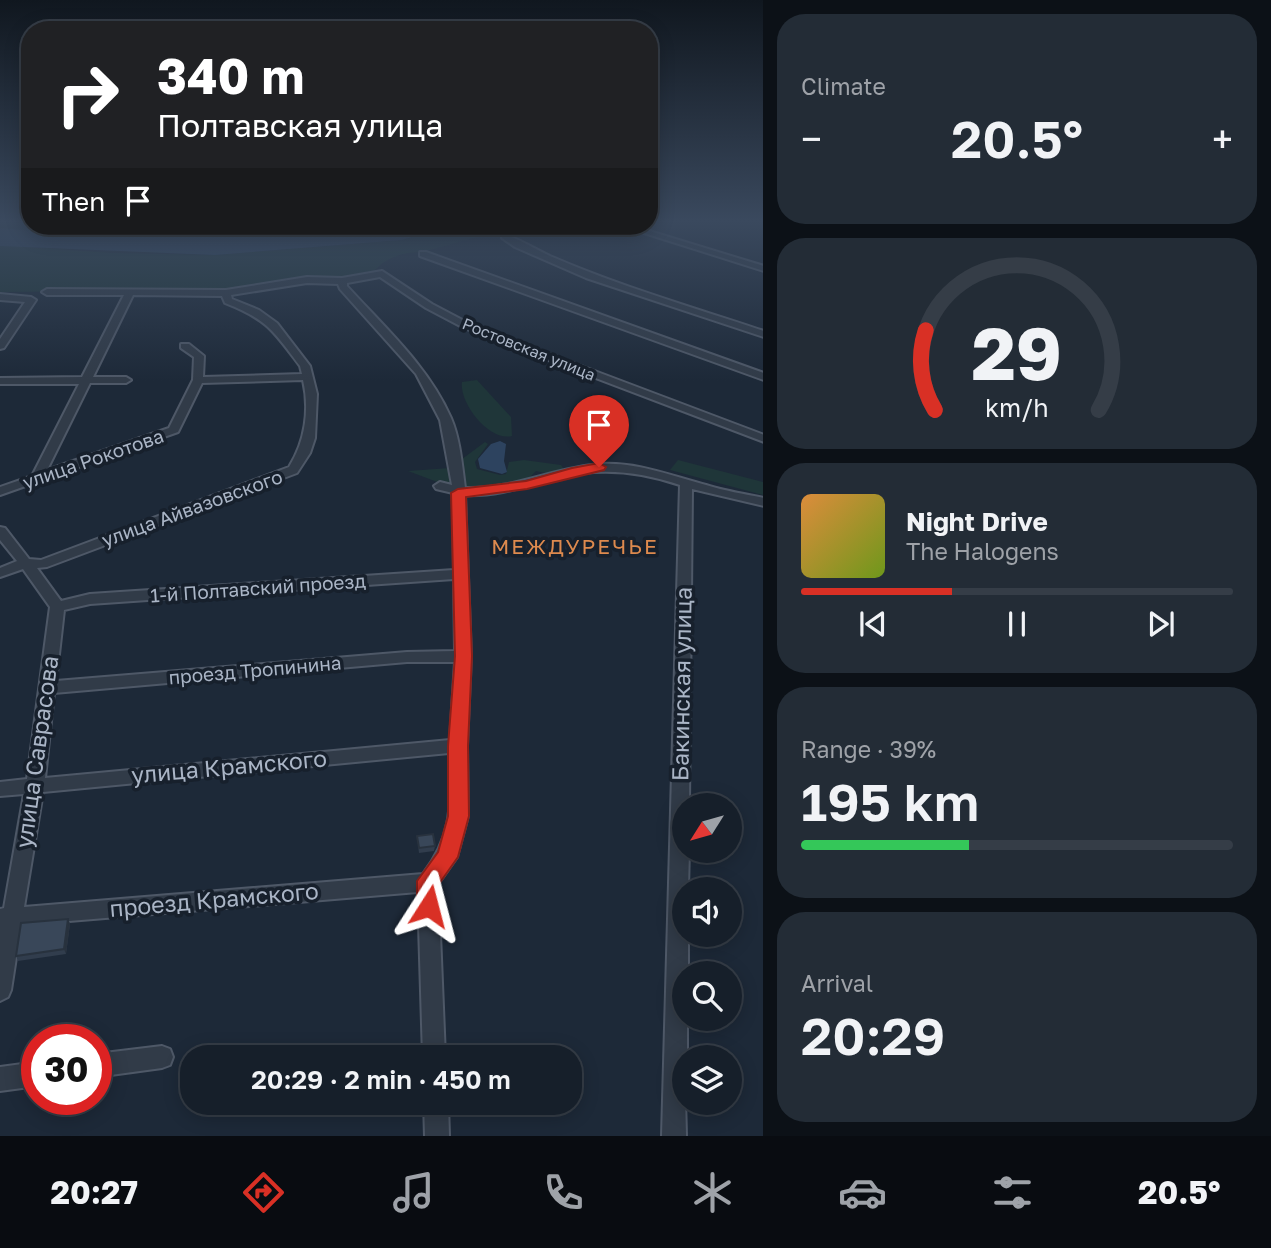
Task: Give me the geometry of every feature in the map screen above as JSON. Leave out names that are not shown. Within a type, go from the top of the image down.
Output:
[{"type":"street","name":"Ростовская улица","points":[[342,281],[376,275]]},
{"type":"street","name":"Ростовская улица","points":[[383,275],[429,306],[467,326],[763,439]]},
{"type":"street","points":[[481,275],[763,377]]},
{"type":"street","points":[[587,275],[763,334]]},
{"type":"street","points":[[47,292],[226,293],[307,279],[342,281],[343,287],[421,373],[446,421],[454,454],[458,493],[463,656],[458,746],[459,816],[447,857],[428,881],[434,1045]]},
{"type":"street","points":[[37,478],[131,291]]},
{"type":"street","name":"улица Айвазовского","points":[[0,573],[25,563],[42,564],[293,470],[309,439],[312,394],[305,366],[274,325],[256,312],[228,301],[226,293]]},
{"type":"street","points":[[0,297],[31,300],[0,346]]},
{"type":"street","points":[[185,346],[199,356],[198,380],[308,377]]},
{"type":"street","points":[[0,380],[126,380]]},
{"type":"street","name":"улица Рокотова","points":[[0,491],[174,430],[198,380]]},
{"type":"street","points":[[440,485],[458,493],[527,485],[599,467],[625,468],[668,475],[686,483],[763,502]]},
{"type":"street","name":"Бакинская улица","points":[[674,1136],[686,483]]},
{"type":"street","points":[[0,531],[46,588],[57,607]]},
{"type":"street","name":"1-й Полтавский проезд","points":[[57,607],[90,599],[460,574]]},
{"type":"street","name":"улица Саврасова","points":[[0,990],[6,917],[35,785],[57,607]]},
{"type":"street","name":"проезд Тропинина","points":[[47,688],[393,658],[463,656]]},
{"type":"street","name":"улица Крамского","points":[[0,789],[458,746]]},
{"type":"street","name":"проезд Крамского","points":[[6,917],[428,881]]},
{"type":"street","points":[[112,1064],[162,1057]]},
{"type":"street","points":[[0,1079],[21,1076]]},
{"type":"street","points":[[436,1115],[437,1136]]},
{"type":"green space","points":[[0,275],[362,275],[346,278],[317,277],[230,290],[0,292]]},
{"type":"green space","points":[[477,380],[511,417],[512,436],[494,433],[470,410],[462,391],[462,382]]},
{"type":"green space","points":[[485,442],[488,444],[475,462],[477,469],[506,474],[509,462],[524,460],[561,465],[565,471],[550,474],[536,471],[525,482],[466,489],[448,486],[408,471],[450,468]]},
{"type":"green space","points":[[678,460],[763,482],[763,495],[670,470]]},
{"type":"water","points":[[500,441],[506,444],[504,461],[507,472],[502,474],[480,468],[478,459],[491,444]]},
{"type":"building","points":[[433,834],[435,846],[419,848],[417,836]]},
{"type":"building","points":[[68,919],[64,949],[16,956],[21,923]]},
{"type":"district","name":"МЕЖДУРЕЧЬЕ","points":[[575,547]]},
{"type":"route","points":[[429,906],[428,881],[447,857],[459,816],[458,746],[463,656],[458,493],[527,485],[599,467]]}]
